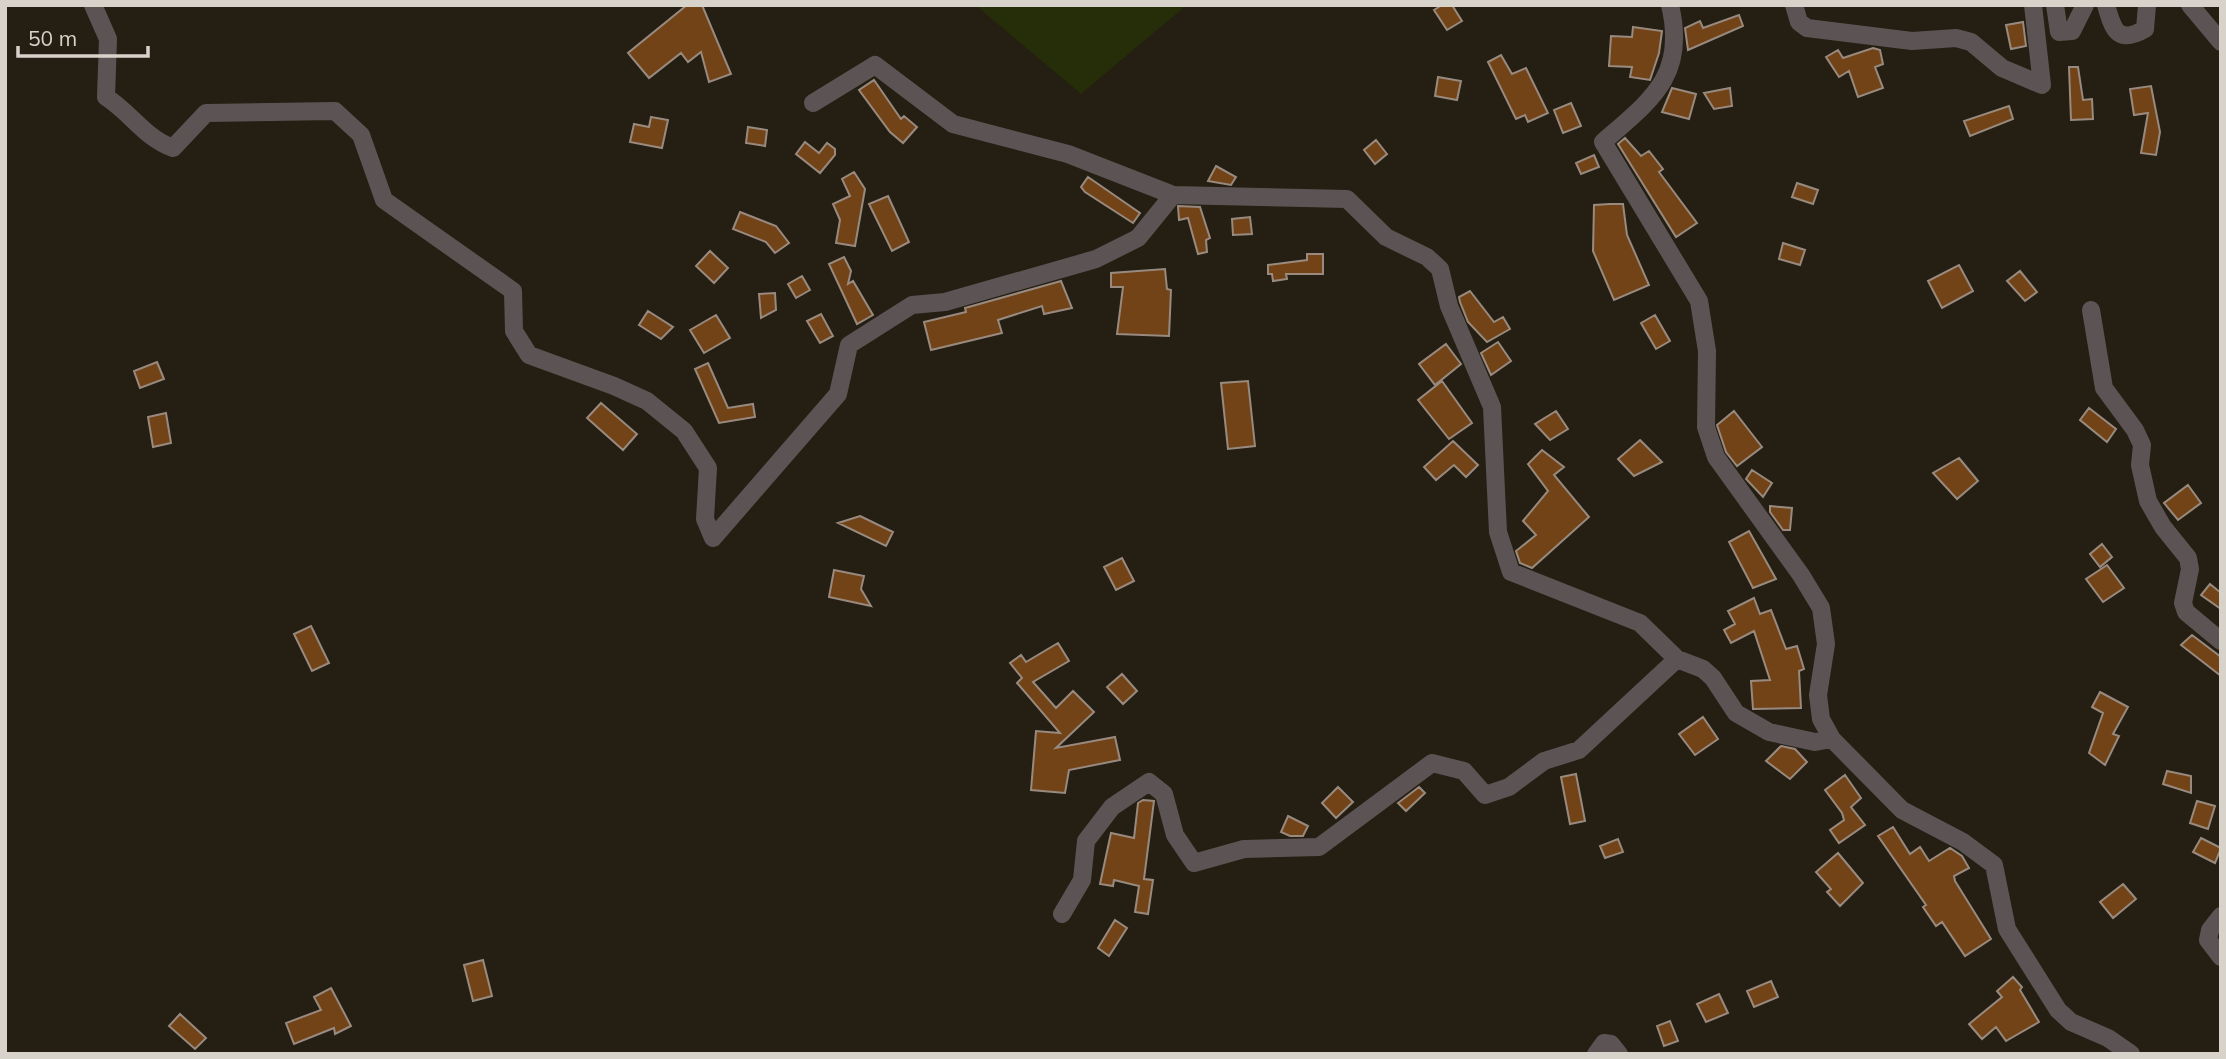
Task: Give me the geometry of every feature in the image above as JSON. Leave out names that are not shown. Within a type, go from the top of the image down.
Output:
[{"type":"street","points":[[93,5],[108,39],[106,97],[128,111],[155,142],[173,148],[206,113],[335,111],[361,135],[384,200],[513,291],[513,331],[529,355],[647,401],[684,431],[708,468],[705,519],[713,538],[838,394],[849,345],[912,305],[945,302],[1096,260],[1138,238],[1172,195]]},
{"type":"street","points":[[1794,5],[1798,22],[1807,28],[1912,41],[1956,38],[1970,42],[2002,68],[2042,85],[2033,5]]},
{"type":"street","points":[[2036,30],[2038,5]]},
{"type":"street","points":[[2055,5],[2056,27],[2059,32],[2066,33],[2072,31],[2085,5]]},
{"type":"street","points":[[2106,5],[2113,29],[2120,34],[2133,36],[2145,29],[2147,5]]},
{"type":"street","points":[[2190,5],[2221,43]]},
{"type":"street","points":[[1674,7],[1672,69],[1642,108],[1603,142],[1699,301],[1707,351],[1706,427],[1716,457],[1801,575],[1821,608],[1826,644],[1818,695],[1821,719],[1832,738],[1902,810],[1963,842],[1994,865],[2007,929],[2058,1010],[2071,1022],[2123,1045],[2131,1054]]},
{"type":"street","points":[[813,103],[875,65],[953,124],[1068,154],[1172,195],[1347,199],[1387,237],[1440,269],[1449,306],[1492,407],[1497,532],[1511,572],[1640,623],[1677,659],[1703,669],[1713,678],[1736,713],[1769,732],[1815,742],[1832,738]]},
{"type":"street","points":[[2091,310],[2104,388],[2136,430],[2142,445],[2140,464],[2148,500],[2163,527],[2188,558],[2190,569],[2183,603],[2186,612],[2221,641]]},
{"type":"street","points":[[1062,914],[1082,880],[1086,841],[1112,807],[1149,782],[1164,794],[1175,835],[1194,863],[1244,849],[1319,847],[1432,763],[1464,771],[1485,794],[1509,787],[1544,761],[1579,750],[1677,659]]},
{"type":"street","points":[[2221,916],[2210,930],[2208,940],[2221,957]]},
{"type":"street","points":[[1596,1054],[1604,1043],[1611,1044],[1619,1054]]},
{"type":"green space","points":[[975,5],[1187,5],[1081,94]]},
{"type":"building","points":[[687,5],[702,5],[731,74],[709,82],[701,52],[688,62],[681,53],[649,78],[628,53]]},
{"type":"building","points":[[1442,5],[1452,5],[1462,21],[1447,30],[1434,10]]},
{"type":"building","points":[[1739,15],[1743,26],[1688,50],[1685,28],[1700,21],[1703,28]]},
{"type":"building","points":[[2023,22],[2026,46],[2011,49],[2006,25]]},
{"type":"building","points":[[1633,27],[1662,31],[1659,53],[1650,80],[1630,77],[1632,67],[1609,66],[1611,36],[1632,37]]},
{"type":"building","points":[[1873,48],[1880,50],[1883,64],[1875,67],[1883,88],[1858,97],[1849,71],[1839,77],[1826,57],[1838,50],[1843,58]]},
{"type":"building","points":[[1501,55],[1512,74],[1526,68],[1548,113],[1528,122],[1525,115],[1516,119],[1488,62]]},
{"type":"building","points":[[2069,67],[2078,67],[2083,100],[2092,99],[2093,119],[2071,120]]},
{"type":"building","points":[[1438,77],[1461,81],[1457,100],[1435,96]]},
{"type":"building","points":[[874,80],[901,119],[904,116],[917,127],[903,143],[890,132],[859,90]]},
{"type":"building","points":[[2151,86],[2160,132],[2156,155],[2141,153],[2148,113],[2134,115],[2130,89]]},
{"type":"building","points":[[1672,88],[1696,94],[1689,119],[1662,112]]},
{"type":"building","points":[[1730,88],[1732,106],[1714,109],[1704,93]]},
{"type":"building","points":[[1571,103],[1581,126],[1563,133],[1554,110]]},
{"type":"building","points":[[2009,106],[2013,119],[1970,136],[1964,121]]},
{"type":"building","points":[[651,117],[668,120],[662,148],[630,142],[634,124],[649,127]]},
{"type":"building","points":[[748,127],[767,130],[765,146],[746,143]]},
{"type":"building","points":[[1625,138],[1641,156],[1649,151],[1663,169],[1659,172],[1697,223],[1676,237],[1618,144]]},
{"type":"building","points":[[1376,140],[1387,154],[1375,164],[1364,150]]},
{"type":"building","points":[[805,142],[819,153],[827,143],[835,149],[835,155],[820,173],[796,154]]},
{"type":"building","points":[[1594,155],[1599,167],[1581,174],[1576,163]]},
{"type":"building","points":[[1216,166],[1236,177],[1231,185],[1208,181]]},
{"type":"building","points":[[854,172],[865,189],[855,246],[836,243],[840,220],[833,204],[850,196],[842,179]]},
{"type":"building","points":[[1088,177],[1140,213],[1133,223],[1085,192],[1081,187]]},
{"type":"building","points":[[1797,183],[1818,190],[1813,204],[1792,197]]},
{"type":"building","points":[[888,196],[909,242],[892,251],[869,204]]},
{"type":"building","points":[[1623,204],[1627,235],[1649,285],[1614,300],[1593,251],[1594,205]]},
{"type":"building","points":[[1178,206],[1200,207],[1210,238],[1206,240],[1207,252],[1198,254],[1188,218],[1179,220]]},
{"type":"building","points":[[740,212],[776,226],[789,243],[775,253],[766,242],[733,229]]},
{"type":"building","points":[[1250,217],[1252,234],[1233,235],[1232,219]]},
{"type":"building","points":[[1783,243],[1805,250],[1800,265],[1779,259]]},
{"type":"building","points":[[710,251],[728,268],[714,283],[696,266]]},
{"type":"building","points":[[1307,254],[1323,254],[1323,274],[1286,274],[1287,279],[1273,281],[1272,274],[1268,274],[1268,265],[1307,260]]},
{"type":"building","points":[[844,257],[851,271],[848,284],[853,281],[873,315],[857,324],[829,264]]},
{"type":"building","points":[[1959,265],[1973,291],[1942,308],[1928,281]]},
{"type":"building","points":[[1165,269],[1167,289],[1171,290],[1169,336],[1117,334],[1123,287],[1111,287],[1111,273]]},
{"type":"building","points":[[2020,271],[2037,292],[2025,301],[2007,281]]},
{"type":"building","points":[[802,276],[810,290],[796,298],[788,284]]},
{"type":"building","points":[[1061,281],[1072,308],[1044,314],[1042,306],[998,320],[1002,333],[931,350],[924,322],[966,312],[965,308]]},
{"type":"building","points":[[1470,291],[1494,322],[1503,317],[1510,329],[1487,342],[1468,322],[1460,302],[1459,297]]},
{"type":"building","points":[[775,293],[776,310],[761,318],[759,294]]},
{"type":"building","points":[[648,311],[673,327],[661,339],[639,325]]},
{"type":"building","points":[[821,314],[833,336],[820,343],[807,321]]},
{"type":"building","points":[[716,315],[730,338],[704,353],[690,330]]},
{"type":"building","points":[[1655,315],[1670,341],[1656,349],[1641,323]]},
{"type":"building","points":[[1498,342],[1511,361],[1491,375],[1481,353]]},
{"type":"building","points":[[1446,344],[1461,364],[1435,385],[1419,364]]},
{"type":"building","points":[[157,362],[164,379],[140,388],[134,371]]},
{"type":"building","points":[[708,363],[728,408],[753,404],[755,417],[719,423],[695,369]]},
{"type":"building","points":[[1248,381],[1255,446],[1228,449],[1221,383]]},
{"type":"building","points":[[1442,381],[1472,423],[1449,439],[1418,400]]},
{"type":"building","points":[[601,403],[637,434],[623,450],[587,418]]},
{"type":"building","points":[[2089,408],[2116,429],[2107,442],[2080,420]]},
{"type":"building","points":[[1556,411],[1568,429],[1550,440],[1535,424]]},
{"type":"building","points":[[1734,411],[1762,447],[1737,466],[1726,452],[1717,425]]},
{"type":"building","points":[[166,413],[171,443],[153,447],[148,417]]},
{"type":"building","points":[[1640,440],[1662,462],[1634,476],[1618,459]]},
{"type":"building","points":[[1453,441],[1478,465],[1466,477],[1454,465],[1436,480],[1424,467]]},
{"type":"building","points":[[1542,450],[1564,467],[1554,475],[1589,517],[1532,568],[1520,563],[1516,551],[1536,535],[1523,521],[1548,491],[1528,464]]},
{"type":"building","points":[[1959,458],[1978,481],[1957,499],[1933,473]]},
{"type":"building","points":[[1752,470],[1772,483],[1763,497],[1746,479]]},
{"type":"building","points":[[2188,485],[2201,503],[2178,520],[2164,503]]},
{"type":"building","points":[[1770,506],[1792,508],[1790,530],[1783,530],[1770,512]]},
{"type":"building","points":[[860,516],[893,532],[886,546],[838,523]]},
{"type":"building","points":[[1749,531],[1776,579],[1753,588],[1729,542]]},
{"type":"building","points":[[2102,544],[2112,557],[2100,567],[2090,554]]},
{"type":"building","points":[[1122,558],[1134,581],[1116,590],[1104,567]]},
{"type":"building","points":[[2107,565],[2124,588],[2103,602],[2086,579]]},
{"type":"building","points":[[834,570],[864,576],[861,589],[871,606],[829,597]]},
{"type":"building","points":[[2210,584],[2221,593],[2221,609],[2201,595]]},
{"type":"building","points":[[1754,598],[1760,614],[1771,610],[1786,649],[1797,646],[1804,669],[1799,671],[1801,708],[1753,709],[1751,681],[1770,680],[1754,631],[1731,643],[1724,630],[1735,624],[1728,611]]},
{"type":"building","points":[[311,626],[329,663],[312,671],[294,634]]},
{"type":"building","points":[[2192,635],[2221,657],[2221,676],[2181,645]]},
{"type":"building","points":[[1058,643],[1069,661],[1033,682],[1056,708],[1073,691],[1094,712],[1056,748],[1115,737],[1120,760],[1069,770],[1065,793],[1031,790],[1036,731],[1060,733],[1017,683],[1022,678],[1010,663],[1021,655],[1026,662]]},
{"type":"building","points":[[1122,674],[1137,691],[1123,704],[1107,687]]},
{"type":"building","points":[[2100,692],[2128,707],[2113,734],[2119,736],[2105,765],[2089,753],[2103,713],[2092,707]]},
{"type":"building","points":[[1703,717],[1718,739],[1695,755],[1679,734]]},
{"type":"building","points":[[1781,746],[1795,749],[1807,762],[1790,779],[1766,761]]},
{"type":"building","points":[[2167,771],[2191,776],[2191,793],[2163,784]]},
{"type":"building","points":[[1576,774],[1585,821],[1570,824],[1561,777]]},
{"type":"building","points":[[1845,775],[1861,798],[1851,807],[1865,825],[1839,843],[1830,830],[1844,820],[1825,790]]},
{"type":"building","points":[[1338,787],[1353,802],[1336,818],[1322,803]]},
{"type":"building","points":[[1419,787],[1425,793],[1406,811],[1398,803]]},
{"type":"building","points":[[1143,800],[1154,801],[1144,879],[1153,880],[1148,914],[1135,912],[1139,886],[1114,880],[1113,886],[1100,884],[1111,833],[1134,838],[1138,803]]},
{"type":"building","points":[[2197,801],[2215,806],[2208,829],[2190,823]]},
{"type":"building","points":[[1288,816],[1308,826],[1303,836],[1290,836],[1281,832]]},
{"type":"building","points":[[1893,827],[1910,854],[1920,847],[1929,861],[1950,848],[1962,856],[1969,868],[1954,876],[1955,881],[1991,939],[1965,956],[1942,922],[1936,926],[1923,907],[1926,905],[1878,836]]},
{"type":"building","points":[[2201,838],[2221,848],[2215,863],[2193,852]]},
{"type":"building","points":[[1618,839],[1623,852],[1605,858],[1600,846]]},
{"type":"building","points":[[1838,853],[1863,883],[1840,906],[1827,892],[1831,889],[1816,872]]},
{"type":"building","points":[[2123,884],[2136,899],[2113,918],[2100,902]]},
{"type":"building","points":[[1115,920],[1127,928],[1109,956],[1098,948]]},
{"type":"building","points":[[483,960],[492,996],[473,1001],[464,965]]},
{"type":"building","points":[[2013,977],[2022,987],[2020,990],[2039,1022],[2006,1041],[1996,1027],[1982,1039],[1969,1024],[2002,997],[1997,991]]},
{"type":"building","points":[[1771,981],[1778,997],[1754,1007],[1747,991]]},
{"type":"building","points":[[331,988],[351,1026],[335,1034],[334,1028],[294,1044],[286,1023],[321,1010],[314,997]]},
{"type":"building","points":[[1719,994],[1728,1013],[1706,1022],[1697,1004]]},
{"type":"building","points":[[180,1014],[206,1038],[195,1049],[169,1026]]},
{"type":"building","points":[[1670,1021],[1678,1041],[1664,1046],[1657,1026]]}]
